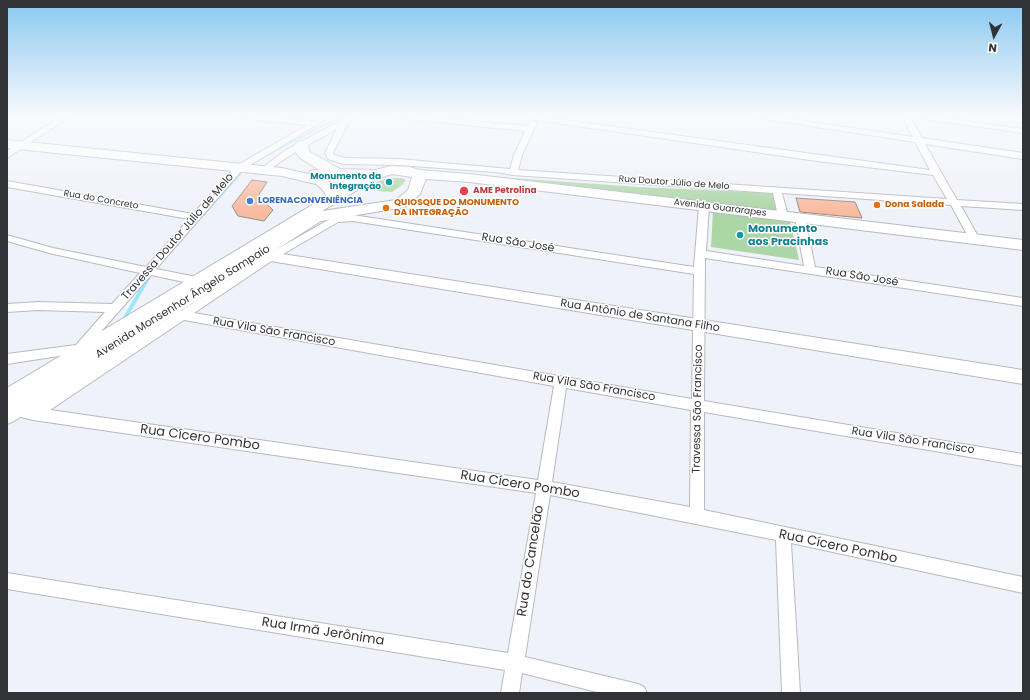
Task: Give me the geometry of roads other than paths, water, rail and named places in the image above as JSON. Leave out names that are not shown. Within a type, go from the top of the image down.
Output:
[{"type":"main road","points":[[302,148],[302,151],[305,155],[329,170],[352,174],[378,174]]},
{"type":"main road","name":"Avenida Guararapes","points":[[378,174],[402,170],[417,174],[469,178],[1023,245]]},
{"type":"main road","points":[[333,210],[354,185],[378,174]]},
{"type":"main road","name":"Avenida Monsenhor Ângelo Sampaio","points":[[9,408],[165,312],[263,256],[316,218],[333,210],[366,209],[405,202],[415,191],[418,184],[419,177],[417,174]]},
{"type":"main road","name":"Avenida Monsenhor Ângelo Sampaio","points":[[9,408],[84,348],[198,282],[333,210]]},
{"type":"street","points":[[7,155],[18,148]]},
{"type":"street","points":[[56,148],[239,168],[333,176],[354,185]]},
{"type":"street","name":"Travessa Doutor Júlio de Melo","points":[[84,348],[147,270],[239,168],[272,148]]},
{"type":"street","points":[[263,170],[298,148]]},
{"type":"street","name":"Rua Doutor Júlio de Melo","points":[[332,148],[329,153],[331,157],[344,161],[406,163],[495,169],[513,172],[956,204],[1023,207]]},
{"type":"street","points":[[469,178],[513,172],[521,148]]},
{"type":"street","points":[[748,148],[936,174]]},
{"type":"street","points":[[922,148],[936,174],[956,204],[974,238]]},
{"type":"street","points":[[971,148],[1023,156]]},
{"type":"street","points":[[282,172],[320,181],[329,188],[333,210]]},
{"type":"street","name":"Rua do Concreto","points":[[7,184],[195,217]]},
{"type":"street","points":[[777,190],[783,216]]},
{"type":"street","name":"Travessa São Francisco","points":[[697,516],[699,271],[704,206]]},
{"type":"street","name":"Rua São José","points":[[333,210],[360,218],[699,271]]},
{"type":"street","points":[[800,218],[810,269]]},
{"type":"street","points":[[7,238],[53,251]]},
{"type":"street","points":[[7,244],[53,251],[198,282]]},
{"type":"street","name":"Rua São José","points":[[701,254],[810,269],[1023,302]]},
{"type":"street","points":[[33,414],[182,316],[263,256]]},
{"type":"street","name":"Rua Antônio de Santana Filho","points":[[263,256],[1023,377]]},
{"type":"street","points":[[7,304],[115,308]]},
{"type":"street","points":[[7,308],[38,306]]},
{"type":"street","name":"Rua Vila São Francisco","points":[[165,312],[699,406],[1023,460]]},
{"type":"street","points":[[7,359],[84,348]]},
{"type":"street","name":"Rua do Cancelão","points":[[510,693],[561,382]]},
{"type":"street","name":"Rua Cícero Pombo","points":[[9,408],[33,414],[543,487],[697,516],[1023,585]]},
{"type":"street","points":[[783,535],[791,693]]},
{"type":"street","name":"Rua Irmã Jerônima","points":[[7,581],[515,663],[638,693]]},
{"type":"waterway","points":[[257,160],[281,148]]},
{"type":"waterway","points":[[203,215],[240,174]]},
{"type":"waterway","points":[[123,321],[149,277]]},
{"type":"place","name":"Monumento da Integração","points":[[389,182]]},
{"type":"place","name":"AME Petrolina","points":[[464,191]]},
{"type":"place","name":"LORENACONVENIÊNCIA","points":[[250,201]]},
{"type":"place","name":"Dona Salada","points":[[877,205]]},
{"type":"place","name":"QUIOSQUE DO MONUMENTO DA INTEGRAÇÃO","points":[[386,208]]},
{"type":"place","name":"Monumento aos Pracinhas","points":[[740,235]]}]
